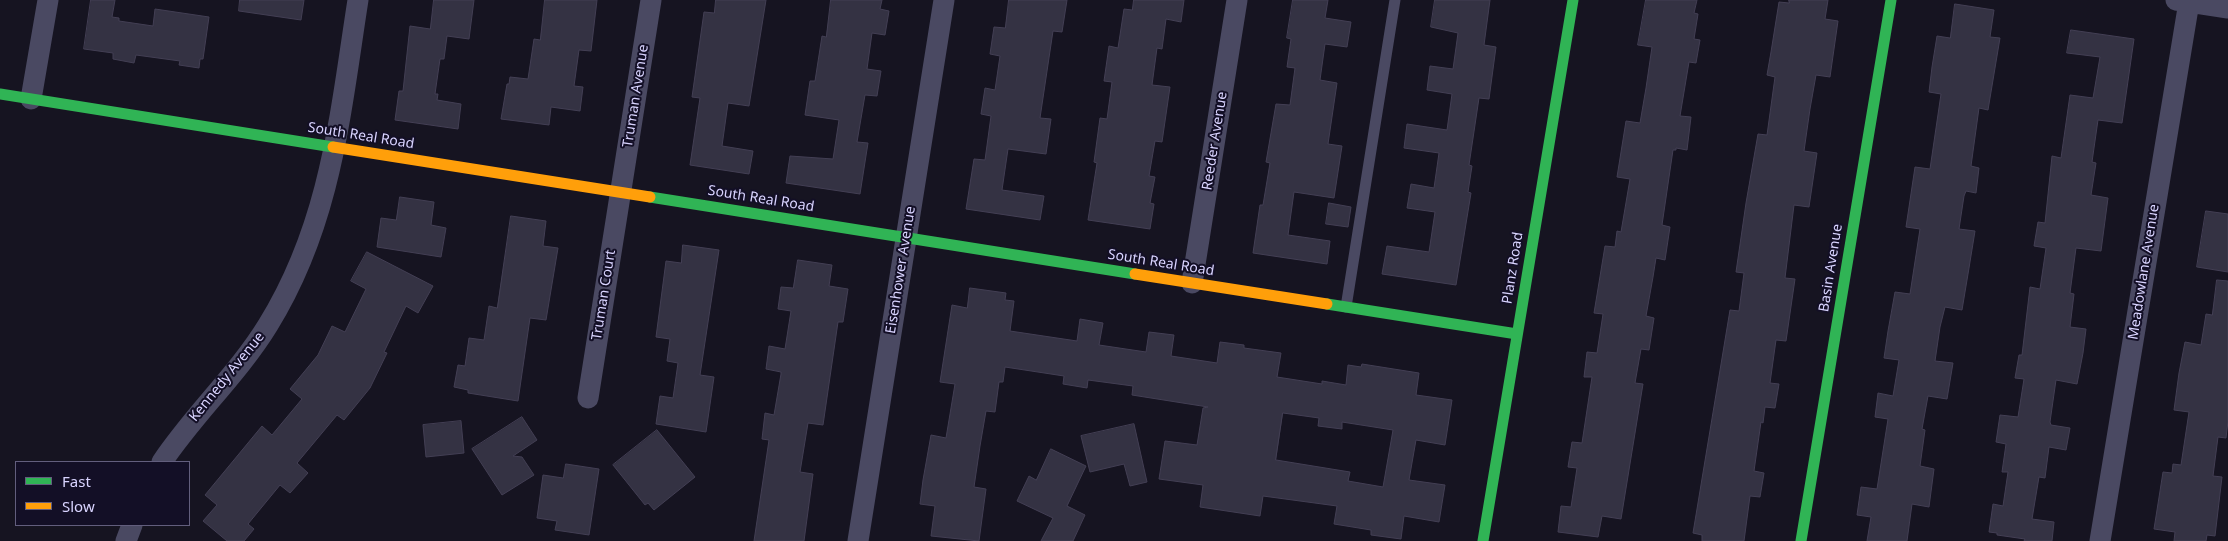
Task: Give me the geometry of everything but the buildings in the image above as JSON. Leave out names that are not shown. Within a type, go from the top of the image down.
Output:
[{"type":"street","points":[[31,99],[48,0]]},
{"type":"street","name":"Kennedy Avenue","points":[[163,461],[181,433],[240,366],[268,325],[292,282],[312,236],[326,188],[334,147],[358,0]]},
{"type":"street","name":"Truman Avenue","points":[[620,192],[651,0]]},
{"type":"street","name":"Eisenhower Avenue","points":[[858,541],[944,0]]},
{"type":"street","name":"Reeder Avenue","points":[[1192,283],[1237,0]]},
{"type":"street","name":"Planz Road","points":[[1483,541],[1573,0]]},
{"type":"street","name":"Basin Avenue","points":[[1801,541],[1891,0]]},
{"type":"street","points":[[2185,1],[2228,8]]},
{"type":"street","name":"Meadowlane Avenue","points":[[2100,541],[2185,1]]},
{"type":"street","name":"South Real Road","points":[[0,94],[1518,334]]},
{"type":"street","name":"Truman Court","points":[[588,398],[620,192]]},
{"type":"street","points":[[126,541],[132,526]]},
{"type":"lane","points":[[1346,307],[1395,0]]},
{"type":"traffic: fast","points":[[1483,541],[1573,0]]},
{"type":"traffic: fast","points":[[1801,541],[1891,0]]},
{"type":"traffic: fast","points":[[0,94],[333,147]]},
{"type":"traffic: fast","points":[[650,197],[1135,274]]},
{"type":"traffic: fast","points":[[1327,304],[1517,334]]},
{"type":"traffic: slow","points":[[333,147],[650,197]]},
{"type":"traffic: slow","points":[[1135,274],[1327,304]]}]
